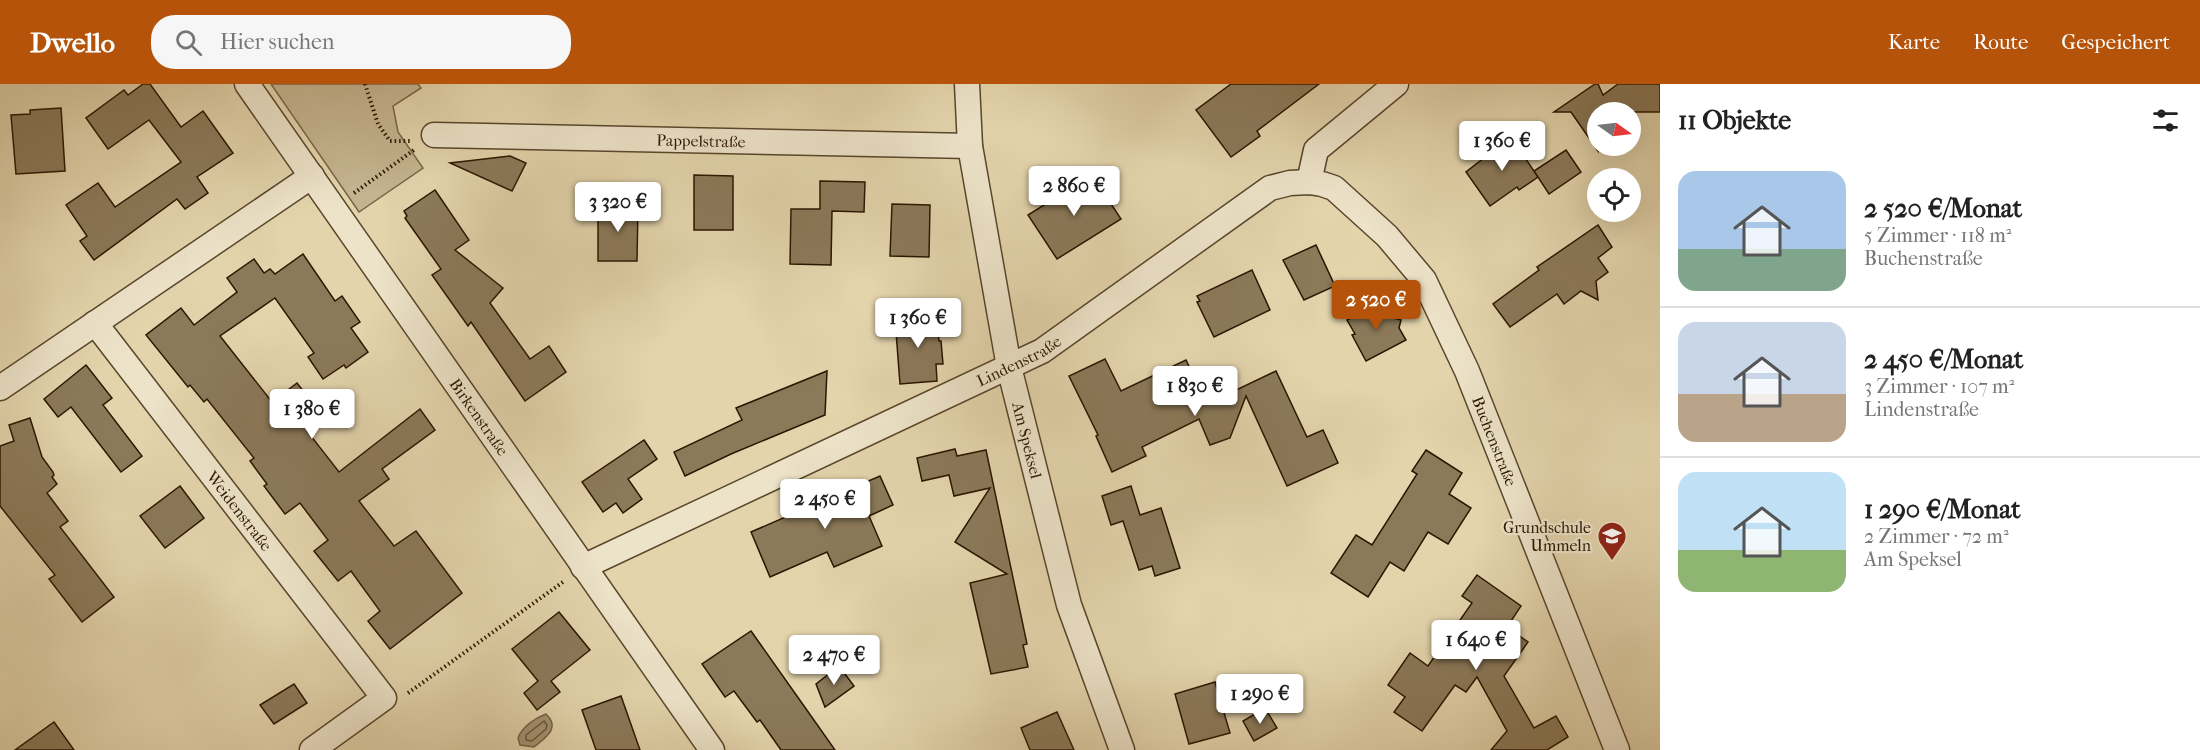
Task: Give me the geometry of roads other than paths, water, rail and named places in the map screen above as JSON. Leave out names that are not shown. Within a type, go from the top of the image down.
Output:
[{"type":"street","name":"Birkenstraße","points":[[247,84],[712,750]]},
{"type":"street","name":"Am Speksel","points":[[967,84],[970,146],[1008,367],[1069,605],[1122,750]]},
{"type":"street","points":[[1309,182],[1316,150],[1396,84]]},
{"type":"street","name":"Pappelstraße","points":[[434,135],[970,146]]},
{"type":"street","points":[[0,388],[312,176]]},
{"type":"street","name":"Lindenstraße","points":[[583,567],[1042,351],[1270,188],[1290,183],[1309,182]]},
{"type":"street","name":"Buchenstraße","points":[[1309,182],[1322,183],[1334,188],[1387,236],[1424,280],[1467,372],[1617,750]]},
{"type":"street","name":"Weidenstraße","points":[[95,323],[384,698],[312,750]]},
{"type":"water","points":[[546,714],[552,724],[547,736],[534,747],[520,745],[518,738],[523,730],[533,720]]},
{"type":"place","name":"Grundschule Ummeln","points":[[1612,562]]}]
